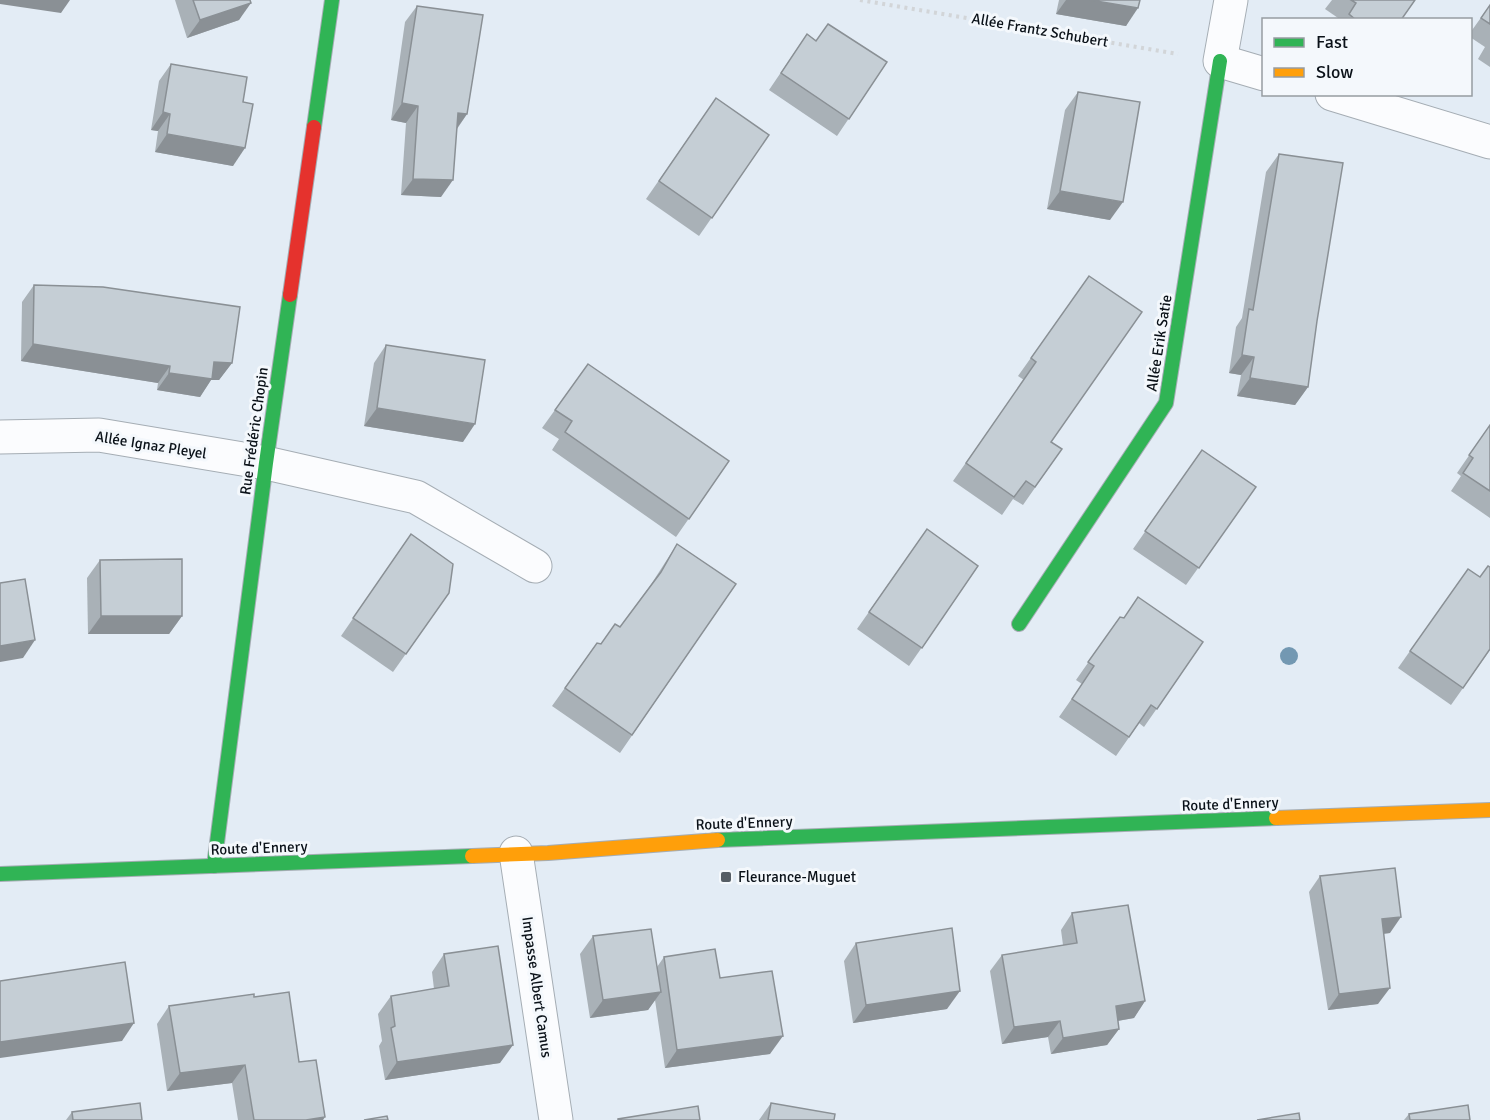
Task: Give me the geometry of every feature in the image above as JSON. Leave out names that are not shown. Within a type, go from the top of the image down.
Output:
[{"type":"street","name":"Rue Frédéric Chopin","points":[[214,867],[266,463],[332,0]]},
{"type":"street","points":[[1231,0],[1220,61],[1262,74]]},
{"type":"street","name":"Allée Erik Satie","points":[[1019,624],[1166,403],[1220,61]]},
{"type":"street","points":[[1339,96],[1490,142]]},
{"type":"street","name":"Allée Ignaz Pleyel","points":[[0,436],[99,435],[266,463],[416,497],[535,566]]},
{"type":"street","name":"Route d'Ennery","points":[[0,874],[548,853],[700,841],[1490,810]]},
{"type":"street","name":"Impasse Albert Camus","points":[[516,853],[556,1120]]},
{"type":"path","name":"Allée Frantz Schubert","points":[[860,0],[1220,61]]},
{"type":"building","points":[[193,0],[250,0],[251,3],[200,20]]},
{"type":"building","points":[[1090,0],[1140,0],[1138,8]]},
{"type":"building","points":[[1351,0],[1415,0],[1402,18],[1354,18],[1349,14],[1356,3]]},
{"type":"building","points":[[1490,5],[1490,24],[1481,18]]},
{"type":"building","points":[[417,6],[483,15],[467,114],[458,113],[453,180],[413,179],[418,106],[402,103]]},
{"type":"building","points":[[828,24],[887,62],[849,119],[781,73],[807,34],[816,41]]},
{"type":"building","points":[[171,64],[247,77],[243,102],[253,104],[245,148],[167,134],[170,114],[163,112]]},
{"type":"building","points":[[1078,92],[1140,102],[1123,202],[1060,191]]},
{"type":"building","points":[[716,98],[769,135],[712,218],[659,181]]},
{"type":"building","points":[[1279,154],[1343,163],[1308,387],[1250,378],[1254,357],[1242,355],[1249,309],[1253,310]]},
{"type":"building","points":[[1089,276],[1142,312],[1051,442],[1062,449],[1035,487],[1026,481],[1014,497],[966,463],[1036,362],[1031,358]]},
{"type":"building","points":[[34,285],[103,287],[240,307],[232,363],[214,362],[212,379],[169,373],[170,366],[33,344]]},
{"type":"building","points":[[386,345],[485,360],[475,424],[377,408]]},
{"type":"building","points":[[588,364],[729,461],[689,519],[565,432],[572,421],[555,410]]},
{"type":"building","points":[[1490,425],[1490,491],[1463,473],[1473,458],[1469,455]]},
{"type":"building","points":[[1202,450],[1256,487],[1199,568],[1145,531]]},
{"type":"building","points":[[927,529],[978,566],[922,648],[869,612]]},
{"type":"building","points":[[411,534],[453,564],[449,593],[406,654],[353,618]]},
{"type":"building","points":[[677,544],[736,584],[632,735],[565,688],[597,643],[601,644],[615,624],[620,627],[661,572]]},
{"type":"building","points":[[182,559],[182,616],[101,616],[100,560]]},
{"type":"building","points":[[1488,566],[1490,567],[1490,649],[1463,688],[1410,651],[1468,569],[1480,577]]},
{"type":"building","points":[[25,579],[35,640],[0,646],[0,583]]},
{"type":"building","points":[[1138,597],[1203,642],[1157,709],[1151,705],[1129,737],[1072,699],[1094,666],[1088,662],[1120,617],[1124,618]]},
{"type":"building","points":[[1395,868],[1401,917],[1382,919],[1390,988],[1339,994],[1320,876]]},
{"type":"building","points":[[1128,905],[1145,1001],[1116,1006],[1119,1029],[1063,1038],[1060,1021],[1014,1027],[1002,955],[1077,943],[1072,913]]},
{"type":"building","points":[[952,928],[960,991],[866,1005],[856,943]]},
{"type":"building","points":[[651,929],[661,992],[603,1000],[593,936]]},
{"type":"building","points":[[498,946],[513,1045],[397,1062],[391,1028],[395,1026],[391,996],[449,986],[444,954]]},
{"type":"building","points":[[715,949],[720,978],[772,971],[783,1036],[677,1050],[664,957]]},
{"type":"building","points":[[125,962],[134,1023],[0,1042],[0,981]]},
{"type":"building","points":[[289,992],[299,1062],[316,1060],[325,1117],[306,1120],[254,1120],[245,1065],[180,1073],[169,1006],[254,994],[254,997]]},
{"type":"building","points":[[140,1103],[142,1120],[73,1120],[72,1112]]},
{"type":"building","points":[[771,1103],[835,1114],[834,1120],[768,1120]]},
{"type":"building","points":[[1468,1105],[1470,1120],[1410,1120],[1409,1114]]},
{"type":"building","points":[[698,1106],[700,1120],[618,1120],[618,1119]]},
{"type":"building","points":[[1299,1113],[1300,1120],[1257,1120]]},
{"type":"building","points":[[387,1116],[388,1120],[364,1120]]},
{"type":"traffic: fast","points":[[314,127],[332,0]]},
{"type":"traffic: fast","points":[[1019,624],[1166,403],[1220,61]]},
{"type":"traffic: fast","points":[[214,866],[290,295]]},
{"type":"traffic: fast","points":[[718,840],[1276,818]]},
{"type":"traffic: fast","points":[[0,874],[472,856]]},
{"type":"traffic: slow","points":[[1276,818],[1490,810]]},
{"type":"traffic: slow","points":[[472,856],[548,853],[718,840]]},
{"type":"traffic: jam","points":[[290,295],[314,127]]},
{"type":"place","name":"Fleurance-Muguet","points":[[726,877]]}]
